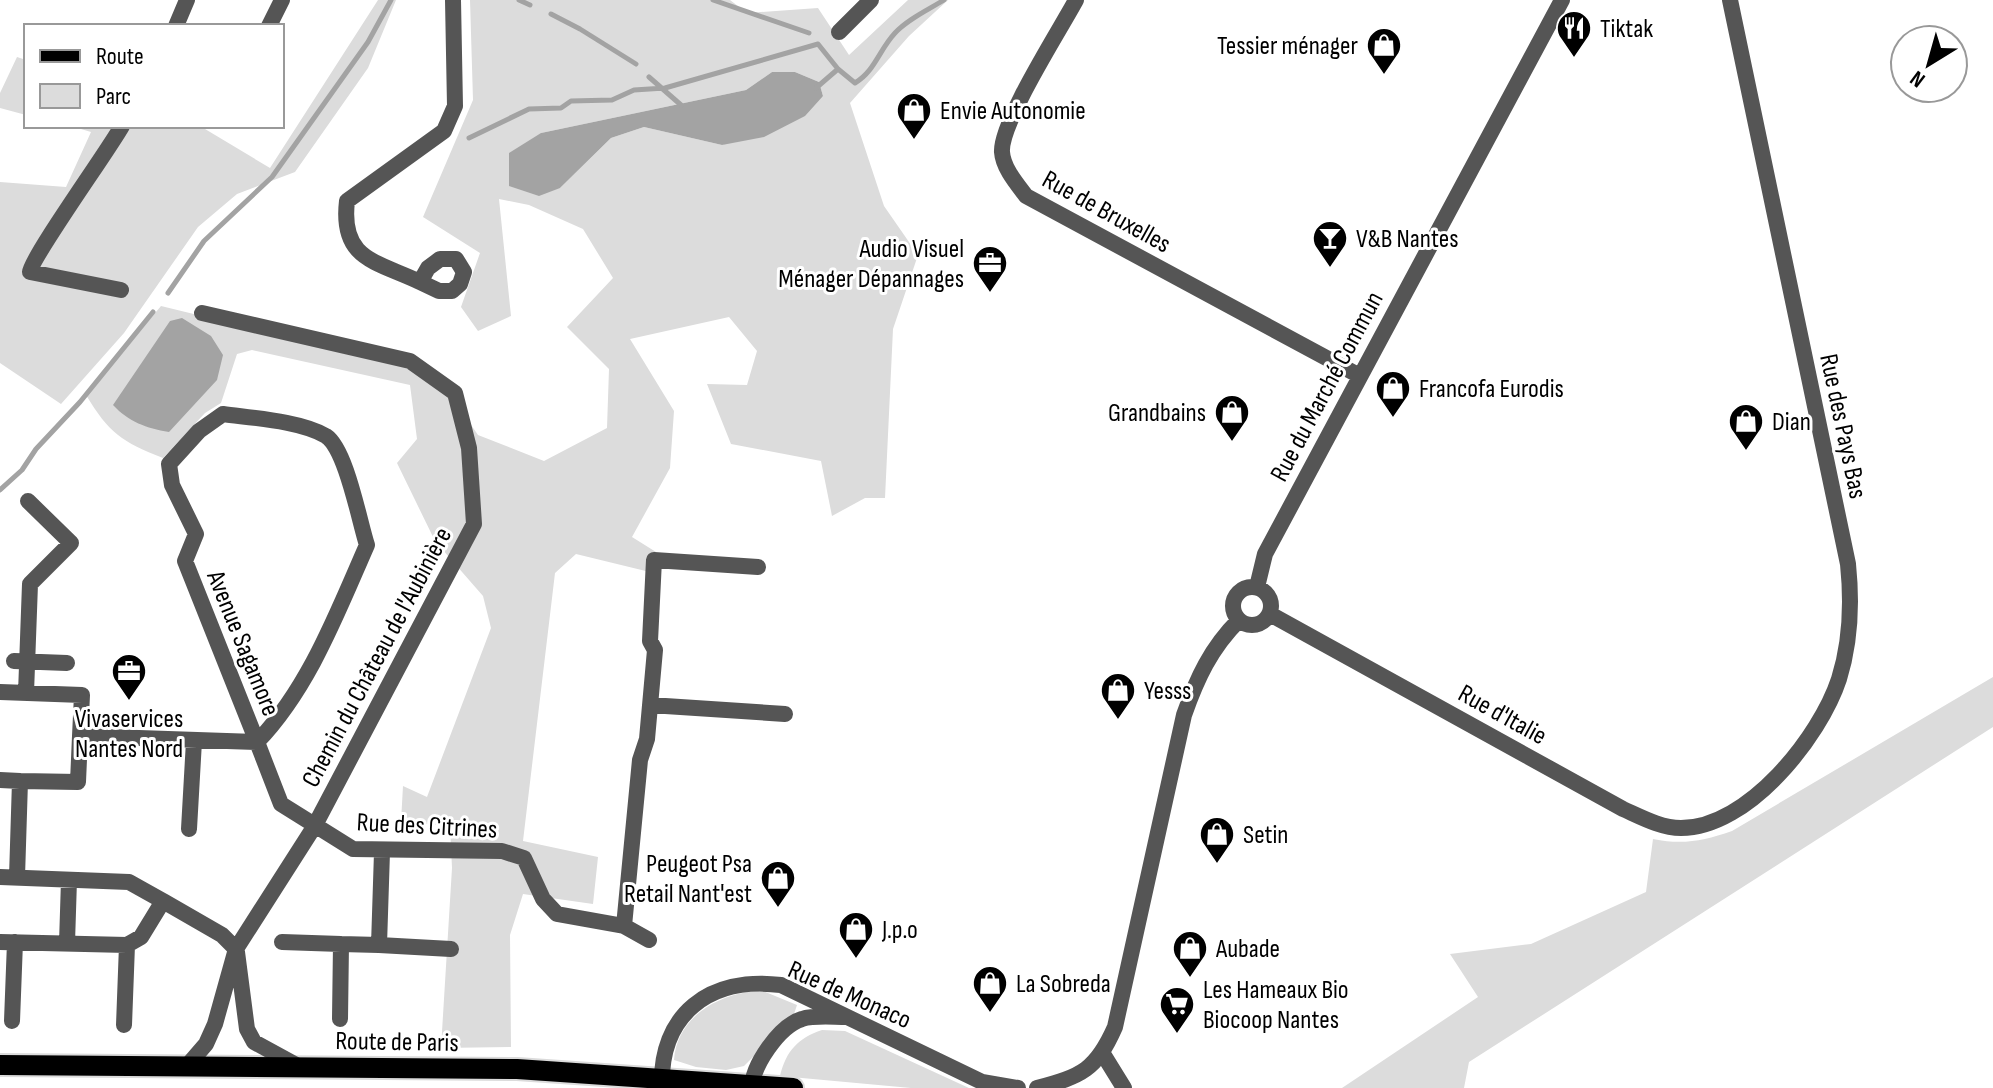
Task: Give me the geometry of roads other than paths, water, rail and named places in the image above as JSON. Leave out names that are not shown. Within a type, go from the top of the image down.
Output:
[{"type":"main road","name":"Route de Paris","points":[[0,1065],[517,1069],[662,1082],[793,1088]]},
{"type":"street","points":[[177,24],[187,0]]},
{"type":"street","points":[[270,24],[282,0]]},
{"type":"street","points":[[420,282],[355,251],[344,227],[345,214],[347,201],[444,131],[455,106],[453,0]]},
{"type":"street","points":[[839,32],[871,0]]},
{"type":"street","name":"Rue de Bruxelles","points":[[1076,0],[1007,126],[1002,152],[1018,186],[1026,196],[1358,375]]},
{"type":"street","name":"Rue du Marché Commun","points":[[1257,587],[1265,554],[1358,375],[1562,0]]},
{"type":"street","name":"Rue des Pays Bas","points":[[1719,819],[1764,787],[1813,732],[1839,678],[1851,599],[1848,564],[1730,0]]},
{"type":"street","points":[[121,128],[54,233],[31,262],[30,272],[121,290]]},
{"type":"street","name":"Chemin du Château de l'Aubinière","points":[[187,1066],[206,1044],[215,1024],[236,949],[314,827],[474,524],[469,448],[455,393],[410,361],[202,313]]},
{"type":"street","name":"Avenue Sagamore","points":[[257,742],[282,716],[336,616],[367,545],[340,455],[327,437],[280,422],[223,414],[199,431],[169,464],[172,485],[196,534],[185,561],[281,804],[314,827]]},
{"type":"street","points":[[26,693],[21,661],[30,584],[71,543],[28,501]]},
{"type":"street","points":[[624,926],[640,760],[647,739],[655,650],[650,641],[654,560],[758,567]]},
{"type":"street","points":[[1257,587],[1268,595],[1270,614],[1256,625],[1239,620],[1233,609],[1235,597],[1244,588],[1257,587]]},
{"type":"street","name":"Rue d'Italie","points":[[1270,614],[1645,819],[1680,828],[1719,819]]},
{"type":"street","points":[[1037,1088],[1073,1078],[1103,1054],[1115,1027],[1184,715],[1198,676],[1217,641],[1239,620]]},
{"type":"street","points":[[21,661],[67,663]]},
{"type":"street","points":[[0,692],[82,695],[78,782],[0,780]]},
{"type":"street","points":[[650,705],[785,714]]},
{"type":"street","points":[[80,736],[257,742]]},
{"type":"street","points":[[189,829],[194,741]]},
{"type":"street","points":[[20,781],[8,877],[129,882],[222,935],[236,949],[243,981],[247,1029],[254,1042],[298,1066]]},
{"type":"street","name":"Rue des Citrines","points":[[314,827],[353,849],[382,852],[502,851],[524,858],[543,899],[557,914],[624,926],[649,940]]},
{"type":"street","points":[[379,945],[382,852]]},
{"type":"street","points":[[67,943],[69,880]]},
{"type":"street","points":[[12,1021],[7,942],[127,945],[141,937],[163,901]]},
{"type":"street","points":[[282,942],[451,949]]},
{"type":"street","points":[[340,1019],[341,944]]},
{"type":"street","points":[[124,1025],[127,945]]},
{"type":"street","name":"Rue de Monaco","points":[[662,1082],[667,1041],[679,1022],[694,1003],[732,984],[781,985],[982,1082],[1018,1088]]},
{"type":"street","points":[[747,1086],[783,1031],[801,1019],[847,1017]]},
{"type":"street","points":[[1103,1054],[1124,1088]]},
{"type":"waterway","points":[[168,293],[204,241],[272,177],[368,42],[391,0]]},
{"type":"waterway","points":[[519,0],[530,5]]},
{"type":"waterway","points":[[713,0],[809,33]]},
{"type":"waterway","points":[[816,88],[838,69],[855,83],[867,73],[900,28],[944,0]]},
{"type":"waterway","points":[[551,14],[636,64]]},
{"type":"waterway","points":[[469,138],[529,109],[561,108],[571,101],[612,100],[634,90],[665,88],[818,44],[838,69]]},
{"type":"waterway","points":[[649,77],[681,105]]},
{"type":"waterway","points":[[0,490],[22,470],[36,449],[80,402],[153,312]]},
{"type":"place","name":"Tiktak","points":[[1574,59]]},
{"type":"place","name":"Tessier ménager","points":[[1384,76]]},
{"type":"place","name":"Envie Autonomie","points":[[914,141]]},
{"type":"place","name":"V&B Nantes","points":[[1330,269]]},
{"type":"place","name":"Audio Visuel Ménager Dépannages","points":[[990,294]]},
{"type":"place","name":"Francofa Eurodis","points":[[1393,419]]},
{"type":"place","name":"Grandbains","points":[[1232,443]]},
{"type":"place","name":"Dian","points":[[1746,452]]},
{"type":"place","name":"Vivaservices Nantes Nord","points":[[129,702]]},
{"type":"place","name":"Yesss","points":[[1118,721]]},
{"type":"place","name":"Setin","points":[[1217,865]]},
{"type":"place","name":"Peugeot Psa Retail Nant'est","points":[[778,909]]},
{"type":"place","name":"J.p.o","points":[[856,960]]},
{"type":"place","name":"Aubade","points":[[1190,979]]},
{"type":"place","name":"La Sobreda","points":[[990,1014]]},
{"type":"place","name":"Les Hameaux Bio Biocoop Nantes","points":[[1177,1035]]}]
